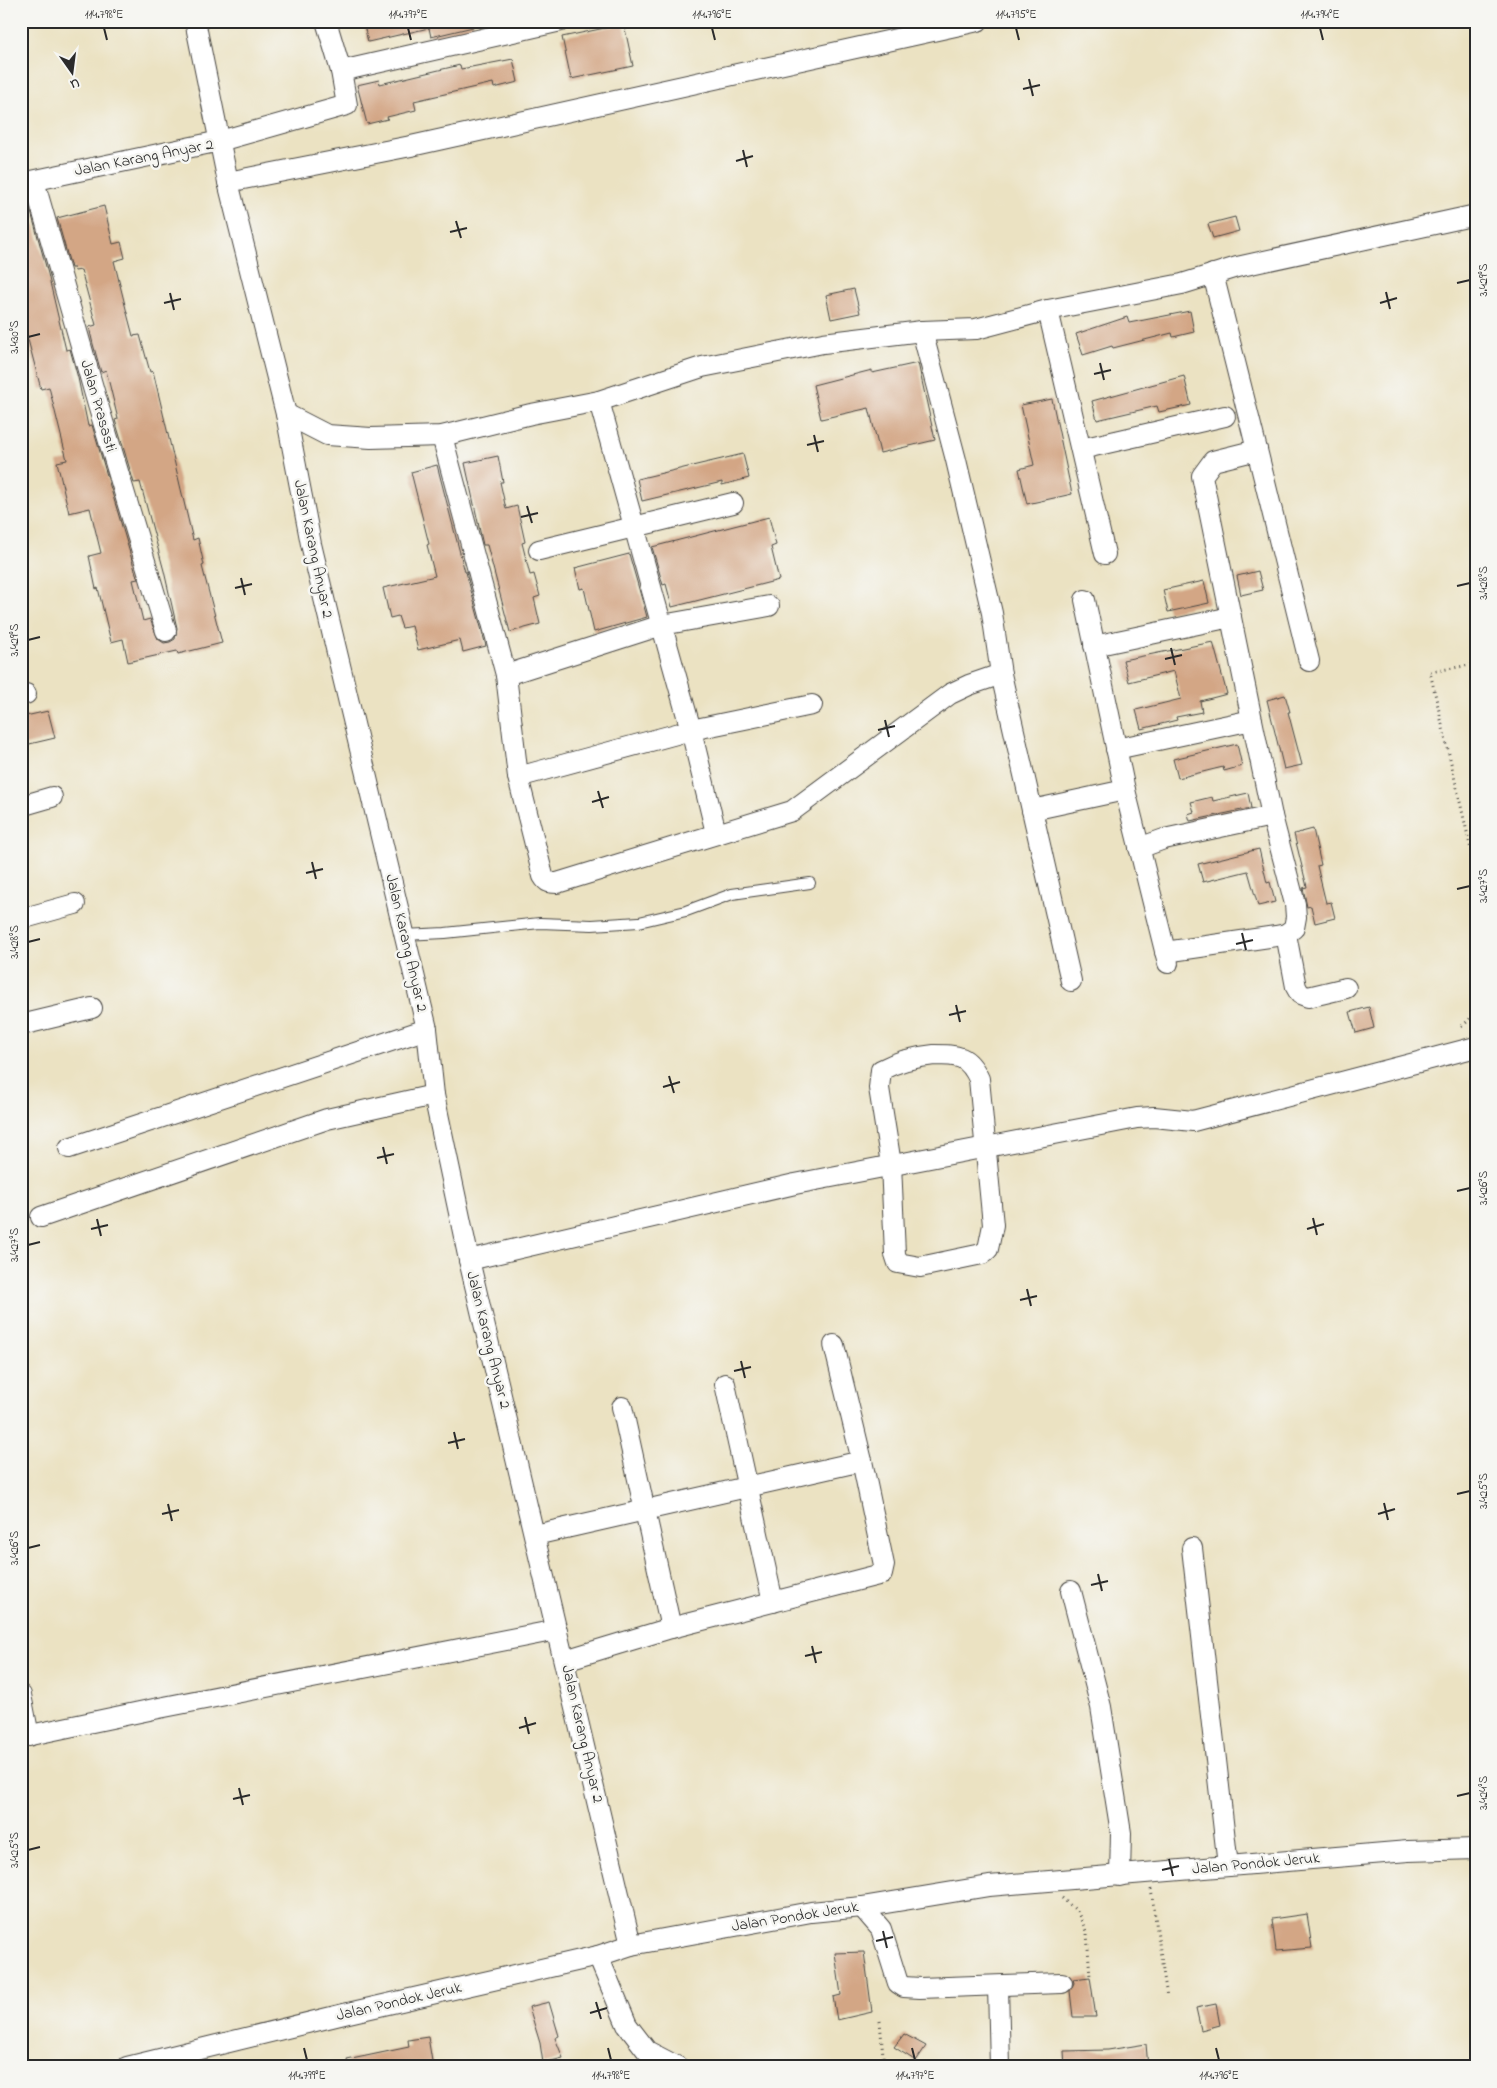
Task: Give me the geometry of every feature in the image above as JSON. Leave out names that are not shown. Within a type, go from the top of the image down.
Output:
[{"type":"street","points":[[195,21],[220,141],[346,105],[341,71],[326,21]]},
{"type":"street","points":[[341,71],[561,21]]},
{"type":"street","points":[[228,182],[411,146],[978,21]]},
{"type":"street","name":"Jalan Karang Anyar 2","points":[[28,182],[220,141],[228,182],[286,414],[311,544],[427,1029],[434,1095],[469,1260],[631,1945]]},
{"type":"street","name":"Jalan Prasasti","points":[[28,182],[166,631]]},
{"type":"street","points":[[286,414],[327,435],[370,438],[442,436],[531,414],[599,401],[702,367],[822,343],[922,331],[976,329],[1048,310],[1182,284],[1237,267],[1476,215]]},
{"type":"street","points":[[1213,274],[1310,661]]},
{"type":"street","points":[[1048,310],[1105,554]]},
{"type":"street","points":[[922,331],[956,460],[988,594],[1001,674],[1071,981]]},
{"type":"street","points":[[599,401],[691,730],[716,833]]},
{"type":"street","points":[[1081,449],[1226,416]]},
{"type":"street","points":[[442,436],[506,675],[518,777],[543,876],[550,883],[557,883],[792,811],[950,694],[1001,674]]},
{"type":"street","points":[[1085,600],[1125,790],[1166,957],[1286,934],[1294,928],[1296,917],[1295,904],[1272,816],[1202,476],[1213,461],[1257,450]]},
{"type":"street","points":[[539,550],[733,503]]},
{"type":"street","points":[[506,675],[662,625],[769,606]]},
{"type":"street","points":[[1094,646],[1231,617]]},
{"type":"street","points":[[518,777],[691,730],[812,705]]},
{"type":"street","points":[[1116,749],[1252,720]]},
{"type":"street","points":[[1032,810],[1125,790]]},
{"type":"street","points":[[21,806],[52,797]]},
{"type":"street","points":[[1139,848],[1164,839],[1272,816]]},
{"type":"street","points":[[21,919],[75,904]]},
{"type":"street","points":[[1286,934],[1296,986],[1300,994],[1308,997],[1346,988]]},
{"type":"street","points":[[21,1025],[92,1008]]},
{"type":"street","points":[[69,1148],[427,1029]]},
{"type":"street","points":[[469,1260],[795,1184],[891,1164],[1137,1118],[1154,1117],[1193,1121],[1476,1047]]},
{"type":"street","points":[[955,1055],[971,1064],[979,1079],[986,1147],[993,1225],[988,1249],[982,1254],[920,1267],[898,1263],[895,1254],[891,1164],[879,1088],[881,1070],[912,1057],[955,1055]]},
{"type":"street","points":[[41,1217],[327,1119],[434,1095]]},
{"type":"street","points":[[564,1660],[671,1628],[882,1574],[884,1565],[862,1461],[834,1345]]},
{"type":"street","points":[[725,1384],[773,1602]]},
{"type":"street","points":[[622,1406],[671,1628]]},
{"type":"street","points":[[535,1535],[862,1461]]},
{"type":"street","points":[[1192,1548],[1228,1866]]},
{"type":"street","points":[[1071,1590],[1103,1716],[1121,1833],[1120,1876]]},
{"type":"street","points":[[21,1696],[25,1737],[154,1709],[557,1630]]},
{"type":"street","name":"Jalan Pondok Jeruk","points":[[127,2067],[344,2014],[598,1956],[631,1945],[811,1912],[862,1907],[990,1886],[1408,1852],[1476,1849]]},
{"type":"street","points":[[862,1907],[881,1928],[898,1983],[904,1986],[920,1988],[1062,1983]]},
{"type":"street","points":[[598,1956],[627,2024],[647,2051],[678,2067]]},
{"type":"street","points":[[998,1986],[1000,2067]]},
{"type":"lane","points":[[404,934],[445,933],[540,923],[592,925],[639,922],[686,910],[732,894],[810,883]]},
{"type":"path","points":[[1476,664],[1430,672],[1476,871]]},
{"type":"path","points":[[1462,1026],[1476,1010]]},
{"type":"path","points":[[1148,1874],[1167,1997]]},
{"type":"path","points":[[1045,1882],[1077,1912],[1087,1932],[1090,1977]]},
{"type":"path","points":[[880,2021],[884,2067]]},
{"type":"building","points":[[363,21],[473,21],[473,27],[431,37],[429,28],[368,42]]},
{"type":"building","points":[[624,24],[633,66],[571,79],[562,37]]},
{"type":"building","points":[[513,59],[518,82],[494,88],[493,83],[414,101],[416,110],[367,124],[357,85],[379,80],[380,84],[460,65],[461,69]]},
{"type":"building","points":[[104,206],[113,244],[121,242],[125,258],[114,261],[128,317],[133,336],[140,335],[150,372],[153,371],[193,540],[198,538],[204,565],[202,566],[222,643],[178,654],[177,651],[128,662],[123,639],[111,642],[98,588],[96,589],[89,556],[101,553],[90,508],[69,513],[57,462],[67,460],[49,387],[41,389],[26,332],[21,333],[21,215],[31,212],[66,350],[70,349],[78,378],[88,426],[92,425],[138,579],[133,580],[143,621],[150,619],[158,639],[164,643],[170,642],[175,639],[177,628],[164,571],[140,482],[134,483],[115,420],[118,419],[106,370],[101,372],[93,344],[89,327],[96,325],[81,270],[75,271],[74,268],[71,268],[57,218]]},
{"type":"building","points":[[1235,217],[1239,231],[1213,238],[1208,224]]},
{"type":"building","points":[[854,289],[860,313],[831,319],[826,295]]},
{"type":"building","points":[[1190,311],[1194,332],[1173,337],[1172,333],[1113,348],[1112,346],[1083,355],[1076,334],[1127,317],[1129,323]]},
{"type":"building","points":[[918,363],[935,440],[880,453],[869,408],[821,419],[813,385],[872,370],[872,373]]},
{"type":"building","points":[[1184,376],[1191,405],[1159,412],[1157,406],[1097,420],[1092,401]]},
{"type":"building","points":[[1052,399],[1072,494],[1027,504],[1019,469],[1034,465],[1021,405]]},
{"type":"building","points":[[743,454],[749,478],[722,485],[722,482],[642,501],[637,479]]},
{"type":"building","points":[[498,456],[503,482],[500,482],[506,509],[517,506],[525,542],[522,543],[530,575],[534,574],[540,596],[534,598],[540,624],[510,632],[487,545],[483,545],[465,463]]},
{"type":"building","points":[[437,465],[486,646],[463,652],[460,640],[418,650],[412,626],[402,628],[398,616],[390,618],[383,588],[435,576],[411,472]]},
{"type":"building","points":[[769,517],[776,545],[771,547],[779,580],[672,607],[666,584],[663,585],[652,547]]},
{"type":"building","points":[[629,554],[647,617],[594,632],[584,588],[580,589],[575,568]]},
{"type":"building","points":[[1258,571],[1263,590],[1241,595],[1237,576]]},
{"type":"building","points":[[1204,581],[1209,603],[1168,612],[1163,590]]},
{"type":"building","points":[[1213,642],[1227,694],[1200,701],[1202,712],[1176,717],[1177,720],[1141,729],[1136,710],[1181,699],[1174,671],[1129,682],[1123,660]]},
{"type":"building","points":[[1285,695],[1302,765],[1284,769],[1267,700]]},
{"type":"building","points":[[48,711],[55,738],[21,746],[21,717]]},
{"type":"building","points":[[1237,744],[1242,766],[1224,771],[1223,767],[1178,778],[1173,759]]},
{"type":"building","points":[[1248,793],[1251,808],[1190,821],[1188,814],[1194,812],[1191,802],[1212,797],[1213,801]]},
{"type":"building","points":[[1313,829],[1321,865],[1317,866],[1326,903],[1331,902],[1335,918],[1315,923],[1311,906],[1307,907],[1303,888],[1307,887],[1294,834]]},
{"type":"building","points":[[1259,849],[1267,883],[1270,882],[1275,902],[1258,906],[1248,871],[1203,882],[1198,864]]},
{"type":"building","points":[[1369,1007],[1374,1028],[1356,1033],[1350,1012]]},
{"type":"building","points":[[1307,1914],[1312,1948],[1276,1951],[1272,1919]]},
{"type":"building","points":[[864,1952],[872,2012],[837,2020],[833,1997],[841,1995],[835,1953]]},
{"type":"building","points":[[1090,1977],[1096,2017],[1073,2017],[1070,1991],[1074,1983],[1073,1979]]},
{"type":"building","points":[[549,2002],[559,2036],[555,2038],[563,2058],[543,2063],[540,2043],[529,2007]]},
{"type":"building","points":[[1216,2004],[1220,2025],[1201,2030],[1196,2008]]},
{"type":"building","points":[[904,2034],[926,2046],[916,2061],[894,2047]]},
{"type":"building","points":[[428,2037],[433,2067],[348,2067],[347,2060],[409,2047],[408,2040]]},
{"type":"building","points":[[1146,2044],[1148,2067],[1065,2067],[1064,2051],[1108,2050]]}]
